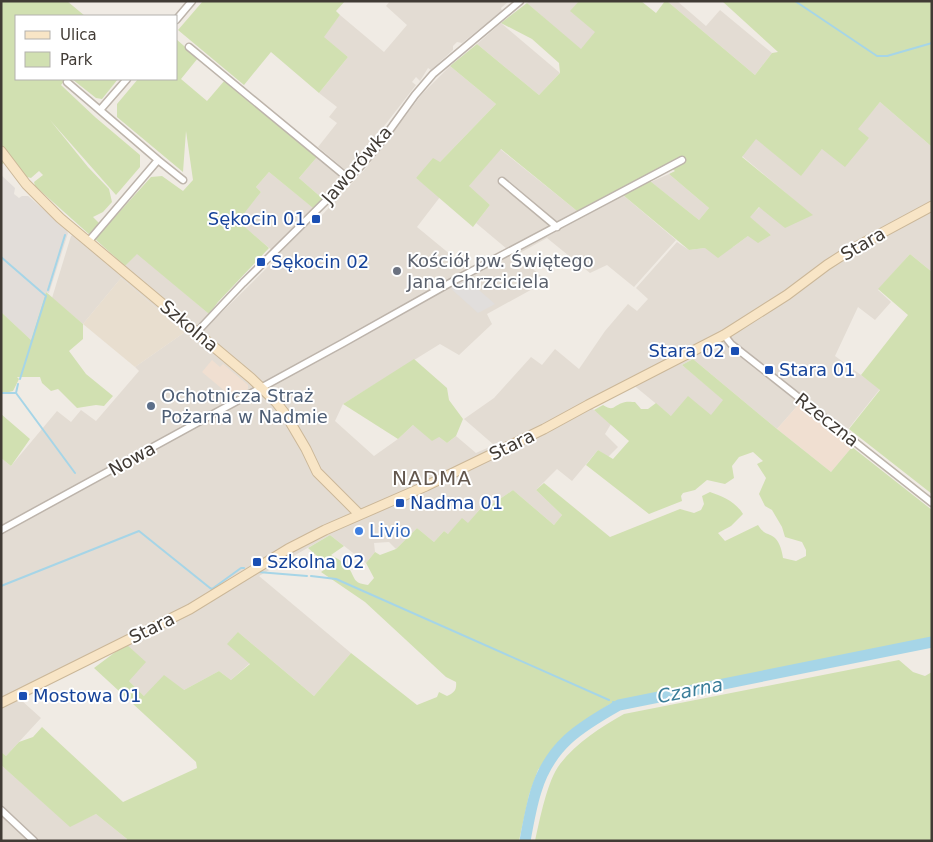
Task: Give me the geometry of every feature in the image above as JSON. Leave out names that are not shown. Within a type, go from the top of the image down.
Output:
[{"type":"street","points":[[178,18],[192,1]]},
{"type":"street","name":"Jaworówka","points":[[196,333],[243,283],[349,179],[378,146],[414,95],[433,74],[520,1]]},
{"type":"street","points":[[189,47],[349,179]]},
{"type":"street","points":[[100,110],[126,80]]},
{"type":"street","points":[[67,82],[183,180]]},
{"type":"street","name":"Szkolna","points":[[1,151],[26,184],[56,214],[262,387],[290,421],[317,472],[359,514]]},
{"type":"street","points":[[88,242],[158,160]]},
{"type":"street","name":"Nowa","points":[[1,530],[457,279],[682,160]]},
{"type":"street","points":[[502,181],[557,227]]},
{"type":"street","name":"Stara","points":[[1,703],[166,622],[288,549],[359,514],[426,486],[544,429],[724,334],[787,295],[852,249],[932,206]]},
{"type":"street","name":"Rzeczna","points":[[724,334],[731,344],[932,503]]},
{"type":"street","points":[[1,810],[34,841]]},
{"type":"shaded area","points":[[390,1],[509,1],[501,8],[502,11],[462,43],[457,42],[453,46],[453,50],[431,70],[428,68],[420,81],[416,77],[412,82],[416,85],[371,143],[372,145],[354,166],[349,169],[349,173],[318,147],[337,123],[329,117],[337,107],[319,93],[348,57],[323,37],[340,15],[384,52],[407,25],[386,6]]},
{"type":"shaded area","points":[[529,1],[579,1],[571,11],[596,32],[581,50],[527,3]]},
{"type":"shaded area","points":[[667,1],[677,1],[706,26],[720,10],[772,53],[755,75]]},
{"type":"shaded area","points":[[501,23],[560,73],[539,95],[477,44]]},
{"type":"shaded area","points":[[450,66],[496,104],[440,162],[416,178],[440,197],[417,227],[468,269],[507,249],[476,223],[490,205],[468,187],[500,149],[577,211],[617,190],[676,240],[634,287],[607,265],[590,273],[547,238],[516,255],[547,281],[487,314],[492,324],[459,355],[440,344],[343,404],[335,421],[374,456],[398,439],[413,425],[439,437],[447,443],[456,436],[476,453],[494,445],[464,419],[494,398],[531,357],[542,365],[555,349],[579,369],[605,331],[628,304],[637,311],[648,299],[636,288],[677,242],[689,250],[733,247],[748,236],[771,235],[749,217],[760,207],[812,215],[742,156],[756,138],[801,175],[822,149],[869,139],[857,129],[880,102],[932,145],[932,272],[910,254],[878,290],[891,302],[875,320],[858,307],[835,356],[880,389],[841,438],[800,403],[777,429],[693,359],[682,365],[724,400],[711,416],[671,416],[631,383],[588,405],[611,424],[605,434],[618,447],[608,457],[598,450],[572,481],[557,469],[536,490],[562,515],[554,525],[513,490],[491,505],[486,501],[468,524],[448,534],[444,531],[434,542],[417,528],[396,549],[389,542],[374,543],[375,552],[366,563],[330,535],[259,576],[351,653],[314,696],[238,632],[250,663],[231,680],[219,671],[184,690],[144,696],[129,681],[126,644],[21,700],[41,718],[6,756],[1,752],[1,458],[11,466],[57,411],[71,422],[81,410],[96,421],[139,371],[135,367],[185,332],[121,278],[83,324],[52,298],[71,236],[73,235],[114,269],[120,262],[125,266],[137,253],[215,319],[279,256],[237,221],[261,192],[256,187],[269,172],[322,215],[367,167],[422,94]]},
{"type":"shaded area","points":[[317,157],[343,178],[323,199],[299,178]]},
{"type":"shaded area","points":[[669,174],[709,208],[699,220],[651,182]]},
{"type":"shaded area","points":[[1,175],[15,188],[14,194],[19,198],[28,196],[65,228],[68,233],[49,293],[46,292],[31,340],[1,312]]},
{"type":"shaded area","points":[[464,277],[495,304],[478,313],[448,286]]},
{"type":"shaded area","points":[[121,278],[185,332],[135,367],[83,324]]},
{"type":"shaded area","points":[[212,360],[220,367],[223,364],[248,385],[248,389],[233,398],[202,372]]},
{"type":"shaded area","points":[[799,404],[852,447],[831,472],[777,429]]},
{"type":"shaded area","points":[[1,765],[70,826],[96,814],[127,839],[126,841],[1,841]]},
{"type":"green space","points":[[1,1],[67,1],[84,15],[15,15],[15,80],[65,80],[61,85],[140,155],[140,167],[116,195],[50,120],[88,167],[109,189],[112,202],[103,212],[93,217],[100,224],[91,236],[35,186],[34,182],[43,175],[39,171],[31,178],[27,177],[11,158],[1,165]]},
{"type":"green space","points":[[203,1],[345,1],[336,11],[340,15],[324,37],[348,57],[319,93],[271,52],[244,85],[178,30]]},
{"type":"green space","points":[[579,1],[641,1],[656,13],[667,1],[755,75],[772,53],[778,52],[722,1],[932,1],[932,145],[880,102],[858,129],[869,138],[845,167],[822,149],[801,176],[756,139],[742,157],[813,215],[785,228],[759,207],[750,217],[771,235],[758,243],[748,236],[718,258],[705,248],[689,250],[617,190],[577,211],[501,149],[469,186],[490,205],[473,227],[416,178],[433,158],[440,162],[496,104],[450,66],[477,44],[539,95],[560,73],[559,63],[532,39],[501,23],[527,3],[581,49],[595,32],[570,11]],"holes":[[[667,164],[675,171],[669,174],[709,208],[699,220],[645,177]]]},
{"type":"green space","points":[[178,41],[198,58],[181,79],[207,101],[225,80],[317,157],[299,178],[323,199],[313,208],[269,172],[256,187],[261,192],[238,221],[269,248],[209,314],[137,254],[125,266],[95,239],[151,177],[162,176],[183,191],[193,180],[186,131],[183,172],[117,117],[117,104],[137,80],[178,80]]},
{"type":"green space","points":[[73,80],[117,80],[102,99],[96,98]]},
{"type":"green space","points":[[910,254],[932,272],[932,494],[849,429],[880,390],[861,375],[908,315],[878,289]]},
{"type":"green space","points":[[46,292],[83,324],[83,339],[69,351],[86,374],[113,396],[104,406],[96,405],[77,408],[58,389],[51,391],[42,383],[40,377],[17,377],[19,379],[13,391],[1,394],[1,312],[31,340]]},
{"type":"green space","points":[[414,359],[447,388],[449,400],[463,419],[456,436],[447,443],[439,437],[432,441],[413,425],[398,439],[343,404]]},
{"type":"green space","points":[[693,359],[831,472],[852,447],[932,510],[932,637],[610,704],[577,726],[555,747],[538,770],[529,795],[519,841],[126,841],[127,839],[96,814],[70,827],[1,765],[1,752],[6,756],[19,742],[33,737],[42,727],[123,802],[197,768],[196,762],[94,668],[126,644],[146,662],[129,681],[144,696],[164,675],[184,690],[219,671],[231,680],[250,664],[227,644],[238,632],[314,696],[351,653],[417,705],[437,697],[439,692],[447,696],[452,694],[456,682],[446,677],[365,602],[321,572],[327,568],[324,562],[308,548],[330,535],[344,546],[331,555],[346,565],[359,583],[368,585],[374,578],[366,563],[375,552],[380,555],[396,549],[417,528],[434,542],[444,531],[448,534],[462,518],[468,523],[487,501],[491,505],[513,490],[554,525],[562,515],[536,490],[544,483],[610,537],[680,509],[694,513],[701,510],[704,504],[702,496],[710,492],[733,503],[743,514],[731,526],[718,533],[725,541],[758,525],[763,531],[777,540],[783,558],[796,561],[806,556],[806,550],[802,542],[785,537],[782,527],[772,510],[765,506],[759,494],[766,478],[757,464],[763,461],[753,452],[739,457],[732,466],[734,478],[725,484],[707,480],[695,490],[683,493],[681,496],[682,501],[649,514],[586,465],[598,450],[613,459],[629,441],[594,410],[603,405],[611,408],[624,402],[635,402],[641,409],[648,409],[656,403],[671,416],[688,396],[711,415],[723,400],[682,365]]},
{"type":"green space","points":[[1,414],[30,439],[11,466],[1,458]]},
{"type":"green space","points":[[899,660],[913,672],[925,676],[932,672],[932,841],[535,841],[548,790],[555,771],[582,742],[624,714]]},
{"type":"waterway","points":[[795,1],[877,56],[887,56],[932,43]]},
{"type":"waterway","points":[[48,290],[65,235]]},
{"type":"waterway","points":[[1,257],[46,296],[20,379]]},
{"type":"waterway","points":[[18,384],[16,393],[75,473]]},
{"type":"waterway","points":[[1,393],[16,393]]},
{"type":"waterway","points":[[1,586],[139,531],[212,589],[241,568],[244,568]]},
{"type":"waterway","points":[[258,572],[307,576]]},
{"type":"waterway","points":[[311,576],[336,579],[609,700]]},
{"type":"waterway","name":"Czarna","points":[[525,841],[536,791],[549,761],[558,749],[579,730],[619,705],[932,642]]},
{"type":"waterway","name":"Czarna","points":[[613,702],[619,705]]},
{"type":"place","name":"Sękocin 01","points":[[316,219]]},
{"type":"place","name":"Sękocin 02","points":[[261,262]]},
{"type":"place","name":"Kościół pw. Świętego Jana Chrzciciela","points":[[397,271]]},
{"type":"place","name":"Stara 02","points":[[735,351]]},
{"type":"place","name":"Stara 01","points":[[769,370]]},
{"type":"place","name":"Ochotnicza Straż Pożarna w Nadmie","points":[[151,406]]},
{"type":"place","name":"Nadma 01","points":[[400,503]]},
{"type":"place","name":"Livio","points":[[359,531]]},
{"type":"place","name":"Szkolna 02","points":[[257,562]]},
{"type":"place","name":"Mostowa 01","points":[[23,696]]},
{"type":"district","name":"NADMA","points":[[432,478]]}]
